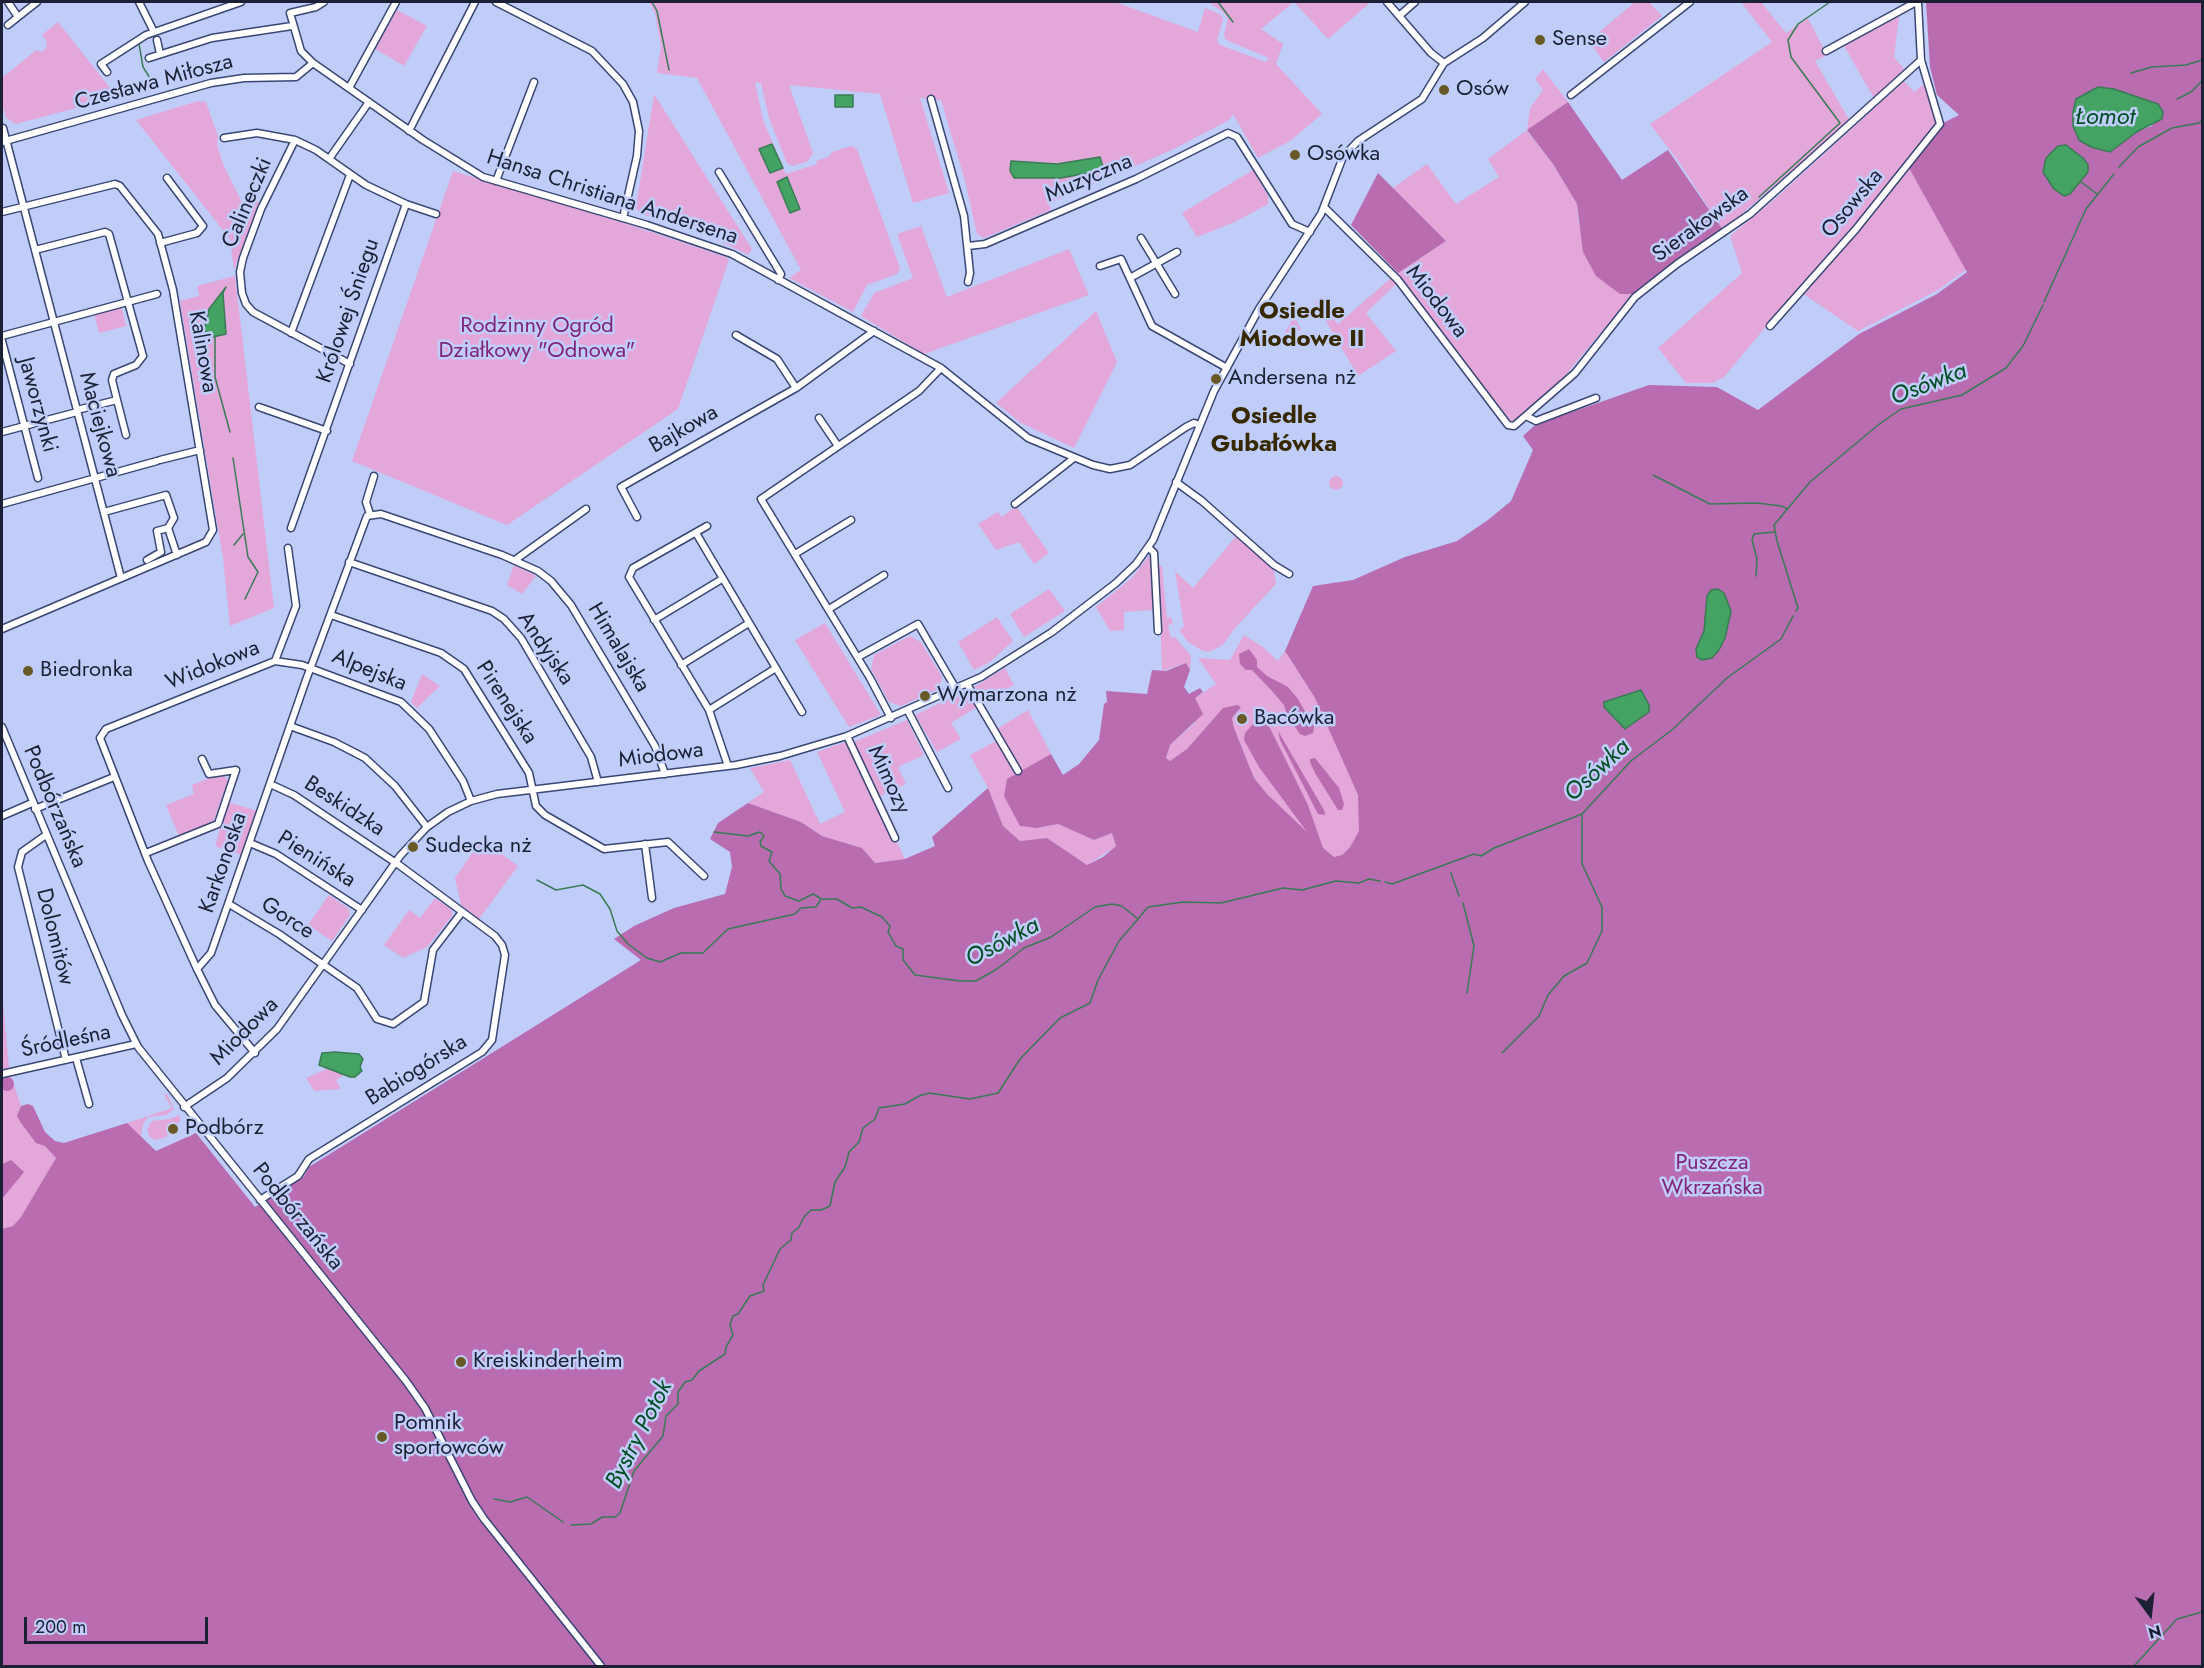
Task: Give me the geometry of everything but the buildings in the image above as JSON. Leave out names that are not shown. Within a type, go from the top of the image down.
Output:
[{"type":"street","points":[[8,2],[18,17]]},
{"type":"street","points":[[8,25],[37,2]]},
{"type":"street","points":[[139,2],[154,32]]},
{"type":"street","points":[[107,72],[101,64],[154,32],[240,2]]},
{"type":"street","points":[[313,63],[301,51],[290,13],[316,7],[324,2]]},
{"type":"street","points":[[349,88],[396,2]]},
{"type":"street","points":[[409,130],[475,2]]},
{"type":"street","points":[[496,2],[591,51],[623,84],[633,102],[639,131],[637,156],[623,218]]},
{"type":"street","points":[[1387,2],[1431,53],[1444,63]]},
{"type":"street","points":[[1399,16],[1415,2]]},
{"type":"street","name":"Miodowa","points":[[184,1107],[219,1083],[255,1053],[286,1019],[395,862],[443,814],[471,801],[533,789],[728,766],[780,756],[847,736],[967,684],[1065,622],[1122,578],[1149,548],[1200,425],[1259,309],[1324,207],[1337,167],[1346,154],[1361,139],[1422,99],[1444,63],[1486,36],[1526,2]]},
{"type":"street","points":[[1571,95],[1690,2]]},
{"type":"street","points":[[1826,51],[1917,2]]},
{"type":"street","name":"Osowska","points":[[1770,326],[1856,230],[1940,124],[1921,60],[1917,2]]},
{"type":"street","points":[[149,58],[230,34],[292,26]]},
{"type":"street","points":[[157,40],[160,54]]},
{"type":"street","name":"Sierakowska","points":[[1512,426],[1528,417],[1575,373],[1635,297],[1750,214],[1921,60]]},
{"type":"street","name":"Hansa Christiana Andersena","points":[[313,63],[449,158],[495,181],[723,250],[941,368],[1019,433],[1074,458],[1105,469],[1125,466],[1143,457],[1186,427],[1194,423],[1200,425]]},
{"type":"street","name":"Czesława Miłosza","points":[[4,142],[211,83],[244,78],[290,79],[303,74],[313,63]]},
{"type":"street","points":[[495,181],[534,82]]},
{"type":"street","points":[[931,99],[958,191],[969,246],[968,282]]},
{"type":"street","points":[[329,159],[369,102]]},
{"type":"street","name":"Maciejkowa","points":[[3,128],[4,142],[10,155],[24,206],[121,579]]},
{"type":"street","points":[[224,138],[257,133],[295,140],[329,159],[350,175],[406,204],[436,214]]},
{"type":"street","name":"Muzyczna","points":[[969,246],[985,244],[1136,179],[1219,135],[1228,133],[1237,137],[1292,224],[1310,232]]},
{"type":"street","name":"Calineczki","points":[[295,140],[261,209],[240,272],[244,299],[249,308],[350,364]]},
{"type":"street","points":[[719,172],[780,274],[778,280]]},
{"type":"street","points":[[291,333],[350,175]]},
{"type":"street","points":[[160,243],[197,233],[203,226],[167,177]]},
{"type":"street","name":"Kalinowa","points":[[24,206],[114,184],[120,186],[158,234],[173,290],[212,535],[206,542],[121,579]]},
{"type":"street","name":"Królowej Śniegu","points":[[291,528],[406,204]]},
{"type":"street","points":[[2,212],[24,206]]},
{"type":"street","name":"Miodowa","points":[[1324,207],[1398,280],[1508,425],[1512,426]]},
{"type":"street","points":[[35,250],[107,232],[143,356],[136,365],[114,374],[112,380],[126,435]]},
{"type":"street","points":[[1141,238],[1175,294]]},
{"type":"street","points":[[1130,278],[1176,252]]},
{"type":"street","points":[[1100,266],[1121,259],[1152,326],[1227,373]]},
{"type":"street","name":"Jaworzynki","points":[[2,336],[158,294]]},
{"type":"street","name":"Bajkowa","points":[[637,517],[621,487],[796,388],[874,331]]},
{"type":"street","points":[[736,335],[777,358],[796,388]]},
{"type":"street","name":"Jaworzynki","points":[[2,341],[38,478]]},
{"type":"street","points":[[891,718],[858,657],[761,499],[923,388],[941,368]]},
{"type":"street","points":[[1528,417],[1536,421],[1596,398]]},
{"type":"street","points":[[2,432],[117,400]]},
{"type":"street","points":[[259,407],[327,431]]},
{"type":"street","points":[[819,418],[838,446]]},
{"type":"street","points":[[2,504],[200,450]]},
{"type":"street","points":[[1015,504],[1074,458]]},
{"type":"street","points":[[311,668],[364,519],[370,514],[366,502],[374,476]]},
{"type":"street","points":[[1176,483],[1202,501],[1274,565],[1289,574]]},
{"type":"street","points":[[104,512],[164,494],[169,499],[174,518],[168,528],[158,531],[161,552],[147,560]]},
{"type":"street","points":[[515,560],[586,509]]},
{"type":"street","name":"Himalajska","points":[[370,514],[381,514],[515,560],[545,576],[571,605],[655,746],[664,774]]},
{"type":"street","points":[[795,554],[851,520]]},
{"type":"street","points":[[707,526],[639,564],[630,572],[630,582],[709,710],[728,766]]},
{"type":"street","points":[[168,528],[177,555]]},
{"type":"street","points":[[696,533],[802,712]]},
{"type":"street","name":"Widokowa","points":[[197,969],[168,908],[114,777],[100,741],[101,734],[106,729],[275,661],[296,606],[288,548]]},
{"type":"street","points":[[1149,548],[1154,553],[1158,631]]},
{"type":"street","name":"Andyjska","points":[[349,562],[492,611],[504,619],[521,638],[591,757],[598,782]]},
{"type":"street","points":[[829,609],[884,575]]},
{"type":"street","points":[[2,629],[121,579]]},
{"type":"street","points":[[654,620],[722,579]]},
{"type":"street","name":"Pirenejska","points":[[331,615],[441,653],[459,664],[475,682],[529,772],[536,807],[540,812],[600,848],[668,842],[704,876]]},
{"type":"street","points":[[681,665],[749,622]]},
{"type":"street","points":[[858,657],[918,624],[956,689]]},
{"type":"street","name":"Alpejska","points":[[275,661],[311,668],[386,694],[413,710],[465,785],[471,801]]},
{"type":"street","name":"Karkonoska","points":[[197,969],[211,953],[311,668]]},
{"type":"street","points":[[709,710],[776,668]]},
{"type":"street","points":[[967,684],[1018,771]]},
{"type":"street","points":[[909,711],[948,788]]},
{"type":"street","points":[[290,726],[334,742],[365,758],[395,786],[427,828]]},
{"type":"street","name":"Podbórzańska","points":[[2,727],[136,1044],[184,1107],[406,1381],[429,1416],[468,1494],[484,1519],[601,1666]]},
{"type":"street","name":"Mimozy","points":[[847,736],[895,838]]},
{"type":"street","points":[[146,853],[216,826],[236,770],[209,774],[202,759]]},
{"type":"street","points":[[1006,766],[1012,762]]},
{"type":"street","points":[[2,816],[114,777]]},
{"type":"street","name":"Beskidzka","points":[[270,784],[294,795],[395,862]]},
{"type":"street","name":"Dolomitów","points":[[46,835],[22,852],[18,867],[66,1060]]},
{"type":"street","name":"Pienińska","points":[[250,843],[276,854],[362,910]]},
{"type":"street","points":[[645,844],[652,898]]},
{"type":"street","name":"Babiogórska","points":[[260,1200],[298,1176],[309,1159],[473,1058],[488,1046],[494,1028],[504,950],[495,936],[395,862]]},
{"type":"street","name":"Gorce","points":[[229,904],[325,965],[359,990],[377,1019],[393,1024],[424,1002],[433,950],[462,912]]},
{"type":"street","points":[[197,969],[215,1005],[255,1053]]},
{"type":"street","name":"Śródleśna","points":[[2,1074],[136,1044]]},
{"type":"street","points":[[76,1058],[89,1104]]},
{"type":"green space","points":[[649,2],[1115,2],[1198,32],[1205,8],[1220,14],[1223,20],[1217,41],[1220,45],[1266,62],[1269,58],[1226,40],[1224,35],[1228,19],[1223,12],[1208,2],[1294,2],[1261,29],[1283,44],[1276,64],[1322,114],[1290,141],[1258,158],[1233,114],[1229,120],[1172,150],[1049,203],[1051,210],[984,238],[977,234],[965,181],[941,100],[789,85],[813,153],[808,161],[793,166],[787,163],[769,118],[761,83],[755,82],[763,120],[786,174],[817,164],[816,161],[828,157],[832,152],[851,146],[857,149],[900,268],[897,274],[867,285],[853,312],[789,278],[801,270],[697,78],[657,73],[661,47],[655,13]]},
{"type":"green space","points":[[1294,2],[1371,2],[1328,39]]},
{"type":"green space","points":[[1635,2],[1649,2],[1662,16],[1604,62],[1589,41]]},
{"type":"green space","points":[[1741,2],[1761,2],[1786,33],[1808,18],[1827,55],[1815,61],[1850,121],[1723,230],[1679,162],[1650,124],[1772,42]]},
{"type":"green space","name":"Puszcza Wkrzańska","points":[[1926,2],[2202,2],[2202,1666],[2,1666],[2,1229],[13,1226],[21,1217],[56,1158],[45,1146],[36,1143],[21,1123],[17,1116],[21,1106],[28,1104],[33,1106],[45,1132],[55,1141],[64,1143],[127,1123],[156,1151],[196,1133],[255,1207],[304,1176],[309,1167],[641,960],[614,939],[634,926],[674,908],[725,894],[732,867],[730,852],[710,839],[718,823],[748,803],[801,822],[822,836],[862,848],[875,863],[905,859],[935,846],[932,837],[988,788],[1003,826],[1020,841],[1047,838],[1087,865],[1103,857],[1116,846],[1112,833],[1094,840],[1058,824],[1037,828],[1020,826],[1004,796],[1007,779],[1051,754],[1063,775],[1079,764],[1099,740],[1104,704],[1107,702],[1106,691],[1147,694],[1152,670],[1166,671],[1186,663],[1190,670],[1184,687],[1189,694],[1200,688],[1203,692],[1195,698],[1203,714],[1170,745],[1166,758],[1170,761],[1187,749],[1223,708],[1237,705],[1241,707],[1232,718],[1254,778],[1267,794],[1307,832],[1259,767],[1244,740],[1245,733],[1254,723],[1262,721],[1268,724],[1308,805],[1323,848],[1334,857],[1342,855],[1350,847],[1359,831],[1358,795],[1315,698],[1285,651],[1313,586],[1353,580],[1405,557],[1457,541],[1488,520],[1511,501],[1533,450],[1523,436],[1535,425],[1649,385],[1717,387],[1758,410],[1859,334],[1937,294],[1967,272],[1909,168],[1941,124],[1959,115],[1937,95],[1930,67]],"holes":[[[2098,87],[2114,89],[2158,104],[2152,126],[2138,131],[2110,152]]]},
{"type":"green space","points":[[397,10],[427,26],[404,66],[375,49]]},
{"type":"green space","points":[[1899,16],[1894,57],[1904,69],[1874,98],[1844,46]]},
{"type":"green space","points":[[58,22],[117,97],[16,124],[6,118],[2,104],[2,78],[36,50],[42,52],[47,47],[42,35]]},
{"type":"green space","points":[[1543,69],[1568,102],[1527,131],[1553,164],[1577,204],[1579,226],[1620,294],[1633,294],[1553,390],[1514,423],[1510,423],[1396,274],[1446,241],[1393,188],[1427,164],[1456,204],[1499,177],[1488,159],[1527,130],[1530,108],[1543,90],[1535,79]]},
{"type":"green space","points":[[1904,81],[1914,92],[1924,84],[1938,125],[1855,228],[1769,323],[1724,377],[1713,383],[1686,383],[1658,348],[1742,273],[1730,236],[1776,198]]},
{"type":"green space","points":[[654,94],[752,249],[748,255],[706,234],[639,213],[636,208]]},
{"type":"green space","points":[[880,94],[920,98],[949,193],[913,203]]},
{"type":"green space","points":[[198,101],[206,102],[218,136],[217,145],[223,164],[242,203],[251,199],[259,202],[234,270],[230,239],[136,120]]},
{"type":"green space","points":[[1568,102],[1622,180],[1668,150],[1723,230],[1674,262],[1633,294],[1620,294],[1596,276],[1583,252],[1577,204],[1553,164],[1527,130]]},
{"type":"green space","points":[[1909,168],[1967,269],[1938,290],[1858,331],[1802,293]]},
{"type":"green space","points":[[1253,170],[1268,196],[1268,204],[1235,222],[1197,237],[1182,213]]},
{"type":"green space","name":"Rodzinny Ogród Działkowy \"Odnowa\"","points":[[453,171],[624,223],[726,257],[729,260],[678,409],[507,525],[352,461]]},
{"type":"green space","points":[[1378,173],[1446,241],[1398,273],[1351,225]]},
{"type":"green space","points":[[921,226],[947,297],[1069,249],[1089,295],[924,354],[861,316],[874,293],[913,278],[897,234]]},
{"type":"green space","points":[[235,276],[274,608],[230,626],[223,558],[180,301],[199,296],[197,286]]},
{"type":"green space","points":[[1391,278],[1396,284],[1366,313],[1396,351],[1358,376],[1313,299],[1338,324]]},
{"type":"green space","points":[[121,306],[126,326],[99,333],[94,313]]},
{"type":"green space","points":[[1096,311],[1117,362],[1074,448],[1021,423],[996,403]]},
{"type":"green space","points":[[1292,320],[1296,320],[1301,329],[1283,340],[1282,338]]},
{"type":"green space","points":[[1333,476],[1339,476],[1343,483],[1339,490],[1333,490],[1329,486],[1329,480]]},
{"type":"green space","points":[[1016,506],[1049,553],[1034,564],[1019,542],[996,550],[978,524],[998,512],[1002,517]]},
{"type":"green space","points":[[1237,535],[1273,567],[1276,584],[1235,628],[1223,645],[1209,652],[1201,650],[1188,642],[1179,630],[1184,626],[1175,571],[1193,588]]},
{"type":"green space","points":[[1148,557],[1153,558],[1154,610],[1124,612],[1124,630],[1110,631],[1096,607],[1132,578]]},
{"type":"green space","points":[[1158,562],[1162,567],[1167,618],[1171,617],[1173,624],[1168,625],[1171,638],[1175,637],[1191,656],[1190,670],[1186,663],[1162,671]]},
{"type":"green space","points":[[514,565],[536,576],[522,594],[507,585]]},
{"type":"green space","points":[[1049,589],[1065,611],[1024,637],[1010,614]]},
{"type":"green space","points":[[997,617],[1013,641],[990,662],[974,670],[958,642]]},
{"type":"green space","points":[[825,623],[881,715],[849,727],[795,640]]},
{"type":"green space","points":[[1244,635],[1263,647],[1278,661],[1285,651],[1315,698],[1330,730],[1358,795],[1360,815],[1359,831],[1350,847],[1342,855],[1334,857],[1327,853],[1267,794],[1254,778],[1234,728],[1232,718],[1239,711],[1223,709],[1187,749],[1170,761],[1166,758],[1170,745],[1195,723],[1195,698],[1216,684],[1198,658],[1230,660]]},
{"type":"green space","points":[[910,636],[921,642],[942,677],[939,689],[901,706],[889,702],[871,669],[874,655]]},
{"type":"green space","points":[[1249,649],[1257,660],[1257,667],[1267,676],[1288,687],[1298,699],[1314,727],[1313,733],[1305,736],[1300,734],[1287,715],[1284,705],[1272,691],[1252,670],[1246,670],[1240,664],[1239,654]]},
{"type":"green space","points":[[1005,668],[1014,685],[981,702],[973,688]]},
{"type":"green space","points":[[422,674],[440,686],[417,708],[411,702]]},
{"type":"green space","points":[[968,690],[977,707],[951,723],[961,739],[937,752],[915,715]]},
{"type":"green space","points":[[1028,710],[1051,754],[1007,780],[1037,828],[1058,824],[1094,840],[1112,833],[1116,846],[1087,865],[1047,838],[1021,841],[1010,835],[1003,826],[988,788],[970,755],[1002,738],[997,729]]},
{"type":"green space","points":[[907,720],[924,755],[898,767],[906,784],[880,796],[854,742]]},
{"type":"green space","points":[[1278,731],[1325,815],[1318,814],[1280,740]]},
{"type":"green space","points":[[846,742],[893,843],[897,842],[905,859],[875,863],[862,848],[822,836],[801,822],[748,803],[764,792],[750,768],[790,760],[820,824],[845,812],[817,752]]},
{"type":"green space","points":[[1315,758],[1339,788],[1344,804],[1342,810],[1338,810],[1315,773],[1310,759]]},
{"type":"green space","points":[[222,773],[228,781],[213,822],[179,836],[166,805],[194,794],[192,785]]},
{"type":"green space","points":[[228,802],[257,811],[242,855],[215,846]]},
{"type":"green space","points":[[482,839],[518,866],[479,919],[461,905],[455,878]]},
{"type":"green space","points":[[329,895],[349,909],[350,915],[332,941],[308,925]]},
{"type":"green space","points":[[435,898],[452,910],[452,916],[427,947],[403,958],[384,945],[409,910],[420,918]]},
{"type":"green space","points":[[2,992],[9,1067],[2,1070]]},
{"type":"green space","points":[[331,1067],[344,1075],[336,1080],[341,1089],[314,1091],[306,1078]]},
{"type":"green space","points":[[11,1076],[21,1106],[18,1116],[56,1158],[22,1217],[13,1226],[2,1229],[2,1199],[7,1193],[11,1160],[2,1164],[2,1078]]},
{"type":"green space","points":[[7,1077],[12,1079],[14,1084],[12,1089],[7,1091],[2,1089],[0,1084],[2,1079]]},
{"type":"green space","points":[[167,1094],[174,1109],[166,1115],[148,1117],[143,1124],[141,1137],[127,1123],[172,1108],[164,1095]]},
{"type":"green space","points":[[179,1115],[181,1120],[166,1137],[156,1140],[150,1137],[147,1129],[152,1121],[170,1119]]},
{"type":"green space","points":[[11,1160],[24,1172],[2,1199],[2,1164]]},
{"type":"water","name":"Łomot","points":[[2098,87],[2114,89],[2158,104],[2163,112],[2162,119],[2138,131],[2110,152],[2091,147],[2079,140],[2073,126],[2073,112],[2076,99]]},
{"type":"water","points":[[835,95],[853,95],[853,107],[835,107]]},
{"type":"water","points":[[772,144],[783,168],[770,173],[759,149]]},
{"type":"water","points":[[2066,145],[2083,158],[2088,165],[2088,172],[2070,194],[2064,196],[2054,189],[2043,172],[2046,158],[2058,146]]},
{"type":"water","points":[[1100,157],[1104,170],[1061,178],[1014,178],[1010,171],[1011,161],[1057,164]]},
{"type":"water","points":[[787,177],[800,209],[790,213],[777,182]]},
{"type":"water","points":[[226,287],[223,293],[226,334],[213,337],[204,330],[209,309]]},
{"type":"water","points":[[1718,589],[1724,593],[1731,611],[1725,638],[1712,658],[1702,660],[1697,657],[1696,649],[1704,631],[1707,596],[1711,590]]},
{"type":"water","points":[[1641,690],[1649,705],[1649,712],[1625,729],[1604,707],[1604,702]]},
{"type":"water","points":[[322,1053],[359,1054],[363,1059],[360,1067],[362,1071],[355,1077],[350,1077],[319,1065]]},
{"type":"waterway","points":[[652,2],[657,11],[669,70]]},
{"type":"waterway","points":[[1218,2],[1233,22]]},
{"type":"waterway","points":[[1759,197],[1840,123],[1791,57],[1788,40],[1798,24],[1830,2]]},
{"type":"waterway","points":[[139,44],[143,67],[155,86]]},
{"type":"waterway","points":[[2131,73],[2152,67],[2186,65],[2202,60]]},
{"type":"waterway","points":[[2177,99],[2191,92],[2202,81]]},
{"type":"waterway","name":"Osówka","points":[[2202,106],[2202,116]]},
{"type":"waterway","name":"Osówka","points":[[2119,167],[2138,147],[2172,128],[2199,123],[2202,120]]},
{"type":"waterway","name":"Osówka","points":[[2044,302],[2086,209],[2114,174]]},
{"type":"waterway","points":[[2081,182],[2097,194]]},
{"type":"waterway","name":"Osówka","points":[[1796,611],[1798,608],[1774,525],[1810,482],[1878,425],[1901,409],[1962,395],[2006,368],[2023,346],[2043,305]]},
{"type":"waterway","points":[[215,336],[215,377],[230,432]]},
{"type":"waterway","points":[[233,458],[248,557],[258,572],[245,599]]},
{"type":"waterway","points":[[1653,475],[1710,504],[1757,503],[1788,509]]},
{"type":"waterway","points":[[1756,576],[1757,559],[1752,540],[1754,534],[1774,532]]},
{"type":"waterway","points":[[234,545],[243,534]]},
{"type":"waterway","name":"Osówka","points":[[1385,882],[1392,884],[1474,854],[1481,856],[1494,848],[1582,814],[1631,761],[1673,729],[1727,678],[1781,639],[1793,616]]},
{"type":"waterway","points":[[1502,1053],[1539,1016],[1548,995],[1564,976],[1587,963],[1602,931],[1602,907],[1582,864],[1582,814]]},
{"type":"waterway","points":[[714,832],[748,836],[760,832],[764,836],[760,842],[761,846],[772,852],[769,861],[780,874],[781,889],[785,896],[799,901],[813,894],[820,898]]},
{"type":"waterway","points":[[1451,873],[1459,896]]},
{"type":"waterway","name":"Osówka","points":[[537,880],[556,890],[583,885],[600,894],[610,909],[617,931],[628,944],[647,958],[660,962],[681,953],[703,953],[728,929],[795,914],[801,908],[816,907],[821,899],[837,899],[852,908],[861,907],[882,917],[890,926],[888,932],[896,946],[903,949],[903,960],[915,975],[960,981],[976,981],[997,969],[1024,948],[1051,937],[1095,907],[1112,904],[1122,906],[1138,919],[1148,907],[1183,902],[1221,903],[1283,888],[1302,890],[1336,881],[1359,883],[1369,879],[1380,881]]},
{"type":"waterway","points":[[1463,903],[1474,946],[1467,993]]},
{"type":"waterway","name":"Bystry Potok","points":[[571,1525],[591,1524],[602,1517],[615,1517],[620,1513],[634,1471],[663,1436],[666,1416],[678,1404],[678,1392],[685,1382],[692,1380],[699,1371],[725,1354],[733,1335],[730,1325],[733,1316],[738,1314],[750,1296],[764,1291],[763,1285],[780,1249],[791,1240],[792,1233],[799,1227],[804,1217],[811,1210],[821,1210],[830,1206],[835,1182],[845,1167],[849,1152],[859,1142],[863,1128],[875,1119],[879,1108],[905,1104],[929,1093],[970,1099],[998,1093],[1020,1059],[1060,1018],[1090,1003],[1098,980],[1119,941],[1138,919]]},
{"type":"waterway","name":"Bystry Potok","points":[[494,1499],[510,1502],[527,1497],[563,1522]]},
{"type":"waterway","points":[[2134,1666],[2177,1619],[2202,1612]]},
{"type":"place","name":"Sense","points":[[1540,40]]},
{"type":"place","name":"Osów","points":[[1444,90]]},
{"type":"place","name":"Osówka","points":[[1295,155]]},
{"type":"place","name":"Andersena nż","points":[[1216,379]]},
{"type":"place","name":"Biedronka","points":[[28,671]]},
{"type":"place","name":"Wymarzona nż","points":[[925,696]]},
{"type":"place","name":"Bacówka","points":[[1242,719]]},
{"type":"place","name":"Sudecka nż","points":[[413,847]]},
{"type":"place","name":"Podbórz","points":[[173,1129]]},
{"type":"place","name":"Kreiskinderheim","points":[[461,1362]]},
{"type":"place","name":"Pomnik sportowców","points":[[382,1437]]},
{"type":"district","name":"Osiedle Miodowe II","points":[[1302,326]]},
{"type":"district","name":"Osiedle Gubałówka","points":[[1274,431]]}]
